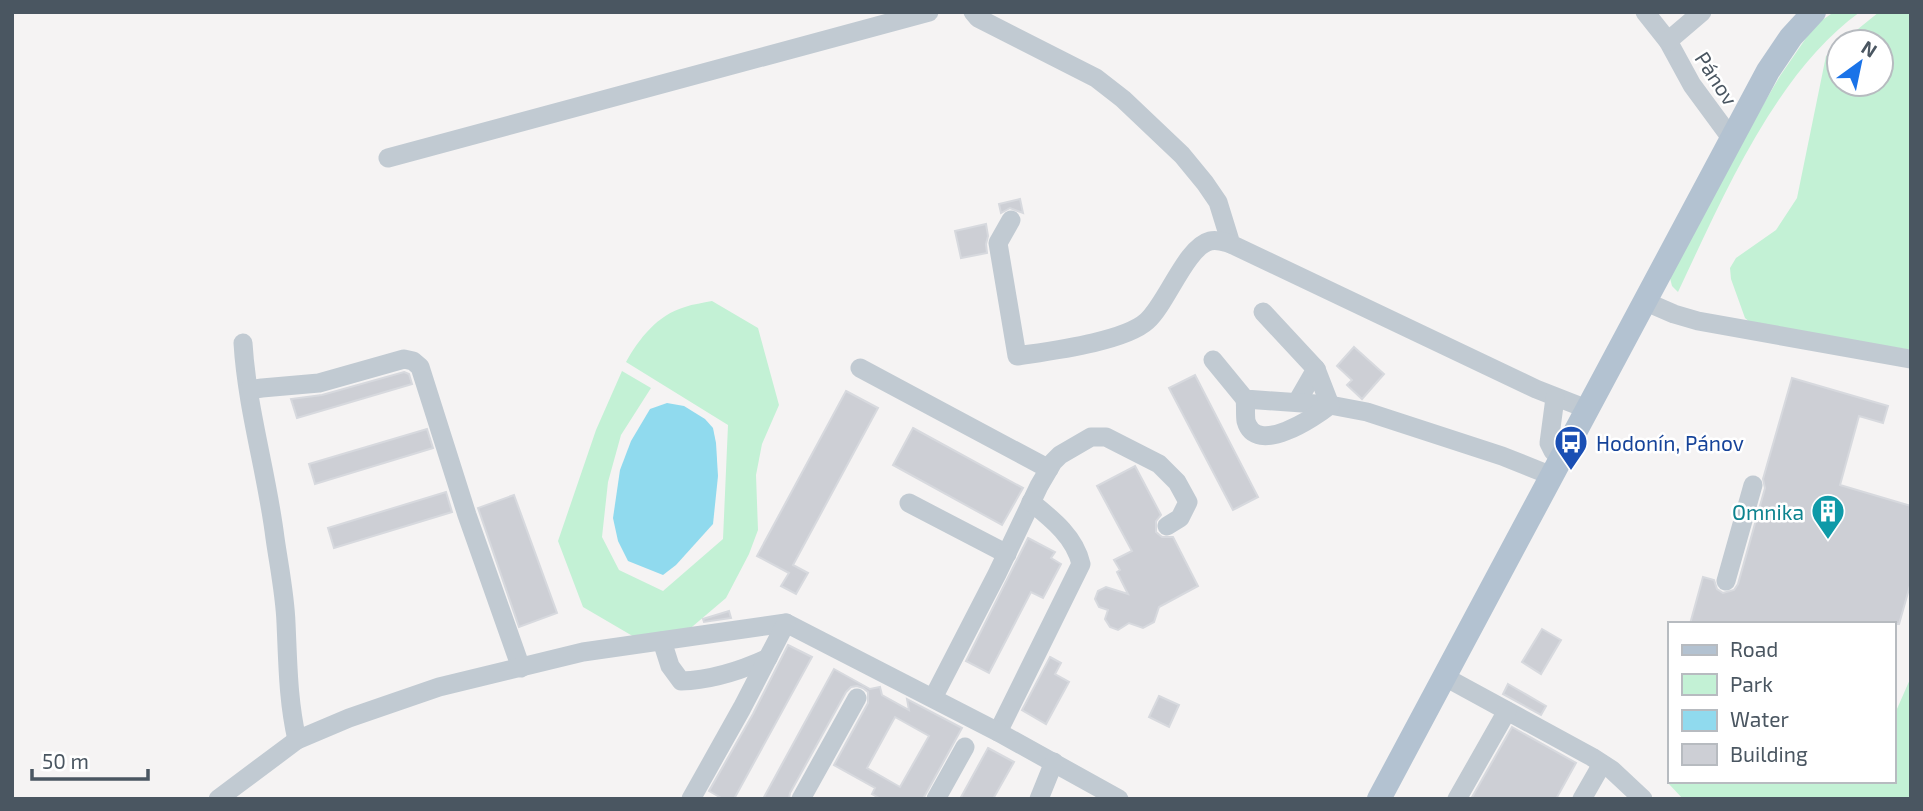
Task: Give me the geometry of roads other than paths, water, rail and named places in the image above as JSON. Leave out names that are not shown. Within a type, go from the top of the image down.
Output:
[{"type":"main road","points":[[1379,799],[1768,71],[1791,37],[1814,12]]},
{"type":"street","points":[[387,158],[929,12]]},
{"type":"street","points":[[974,12],[978,18],[1096,78],[1123,99],[1182,155],[1205,183],[1218,202],[1231,244]]},
{"type":"street","name":"Pánov","points":[[1645,12],[1668,41],[1692,85],[1731,138]]},
{"type":"street","name":"Pánov","points":[[1668,41],[1702,12]]},
{"type":"street","points":[[1012,220],[998,243],[1017,356],[1112,338],[1140,327],[1157,312],[1179,274],[1200,246],[1217,240],[1231,244],[1555,398],[1587,409]]},
{"type":"street","points":[[1644,301],[1667,312],[1698,321],[1910,359]]},
{"type":"street","points":[[1262,312],[1316,369],[1330,405]]},
{"type":"street","points":[[243,343],[272,512],[286,623],[292,716],[297,740]]},
{"type":"street","points":[[249,390],[318,383],[404,359],[413,361],[419,367],[521,668]]},
{"type":"street","points":[[1213,360],[1245,399],[1246,422],[1251,429],[1265,436],[1281,433],[1309,421],[1330,405]]},
{"type":"street","points":[[860,368],[1049,469]]},
{"type":"street","points":[[1297,402],[1316,369]]},
{"type":"street","points":[[1245,399],[1330,405],[1367,412],[1503,456],[1557,467],[1549,443],[1555,398]]},
{"type":"street","points":[[933,698],[1031,502],[1053,462],[1060,455],[1091,437],[1106,437],[1159,464],[1177,482],[1188,502],[1180,518],[1167,526]]},
{"type":"street","points":[[1726,581],[1753,485]]},
{"type":"street","points":[[998,732],[1081,564],[1078,549],[1053,520],[1031,502]]},
{"type":"street","points":[[909,503],[1007,554]]},
{"type":"street","points":[[218,799],[297,740],[349,718],[439,687],[583,652],[786,623],[998,732],[1119,799]]},
{"type":"street","points":[[691,799],[786,623]]},
{"type":"street","points":[[662,641],[670,666],[681,681],[696,680],[768,658]]},
{"type":"street","points":[[1445,677],[1602,764],[1643,799]]},
{"type":"street","points":[[801,799],[857,698]]},
{"type":"street","points":[[1457,799],[1507,711]]},
{"type":"street","points":[[936,799],[965,747]]},
{"type":"street","points":[[1039,799],[1054,762]]},
{"type":"street","points":[[1583,799],[1602,764]]},
{"type":"water","points":[[667,403],[684,406],[705,419],[713,428],[718,476],[713,524],[676,565],[663,575],[628,561],[618,541],[613,518],[620,470],[631,441],[650,409]]},
{"type":"place","name":"Hodonín, Pánov","points":[[1571,472]]},
{"type":"place","name":"Omnika","points":[[1828,541]]}]
